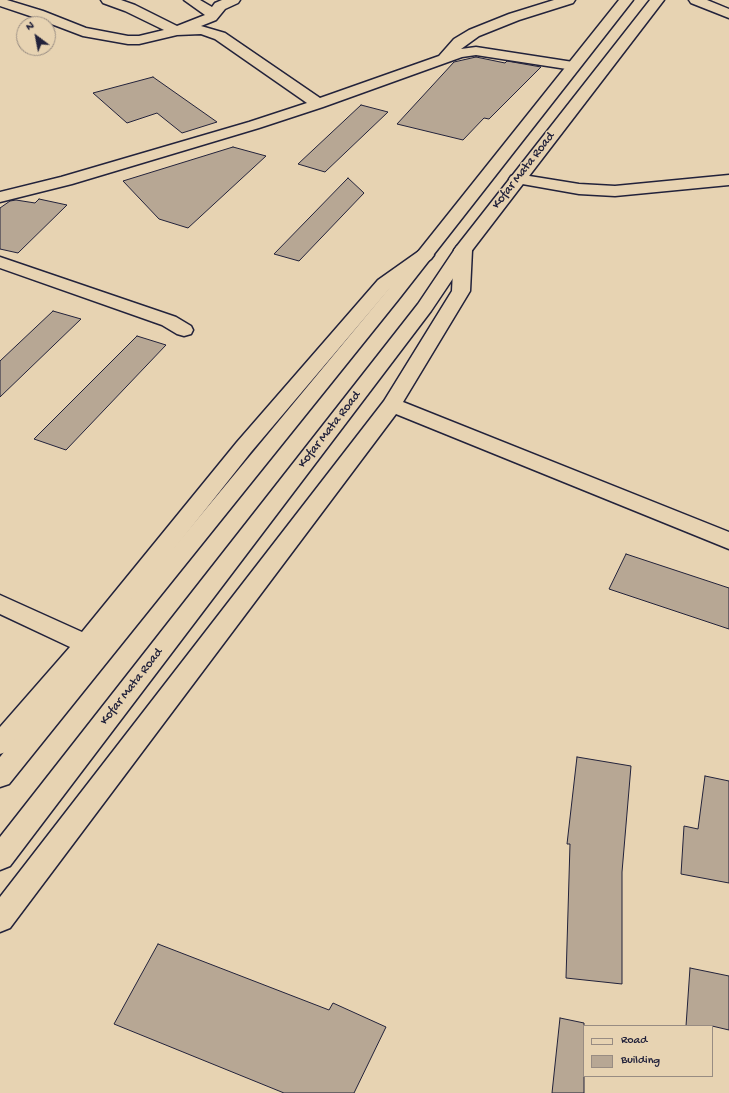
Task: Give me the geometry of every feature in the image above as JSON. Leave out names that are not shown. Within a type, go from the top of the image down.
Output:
[{"type":"street","points":[[108,0],[130,8],[177,31],[202,30],[220,36],[318,104]]},
{"type":"street","points":[[191,0],[213,14]]},
{"type":"street","points":[[0,2],[38,14],[83,32],[128,40],[139,40],[177,31],[211,17],[220,6],[233,0]]},
{"type":"street","points":[[444,58],[459,42],[474,33],[568,0]]},
{"type":"street","name":"Kofar Mata Road","points":[[0,776],[392,296],[626,0]]},
{"type":"street","name":"Kofar Mata Road","points":[[0,858],[425,307],[463,250],[656,0]]},
{"type":"street","points":[[696,0],[707,3],[729,14]]},
{"type":"street","points":[[0,197],[66,181],[318,104],[460,53],[476,51],[573,66]]},
{"type":"street","points":[[544,102],[572,109]]},
{"type":"street","points":[[517,179],[579,189],[615,191],[729,180]]},
{"type":"street","points":[[0,919],[392,405],[461,291],[463,250]]},
{"type":"street","points":[[0,744],[86,644],[244,448],[384,284],[425,255]]},
{"type":"street","points":[[0,262],[169,321],[184,330]]},
{"type":"street","points":[[392,405],[729,541]]},
{"type":"street","points":[[0,604],[86,644]]},
{"type":"building","points":[[476,57],[505,63],[507,61],[541,67],[489,119],[484,118],[463,140],[397,124],[454,62]]},
{"type":"building","points":[[153,77],[217,122],[182,133],[157,113],[127,123],[93,93]]},
{"type":"building","points":[[361,105],[388,112],[325,172],[298,164]]},
{"type":"building","points":[[233,147],[266,156],[188,228],[159,219],[123,181]]},
{"type":"building","points":[[348,178],[364,193],[299,261],[274,254]]},
{"type":"building","points":[[39,199],[67,205],[18,253],[0,249],[0,208],[10,201],[16,200],[35,203]]},
{"type":"building","points":[[53,311],[81,319],[0,397],[0,361]]},
{"type":"building","points":[[137,336],[166,345],[66,450],[34,439]]},
{"type":"building","points":[[626,554],[729,588],[729,629],[609,589]]},
{"type":"building","points":[[577,757],[631,766],[622,872],[622,984],[566,978],[570,844],[567,844]]},
{"type":"building","points":[[705,776],[729,781],[729,883],[681,874],[684,826],[698,829]]},
{"type":"building","points":[[158,944],[329,1010],[333,1003],[386,1027],[354,1093],[284,1093],[114,1024]]},
{"type":"building","points":[[690,968],[729,976],[729,1030],[713,1025],[686,1025]]},
{"type":"building","points":[[560,1018],[584,1023],[584,1093],[552,1093]]}]
